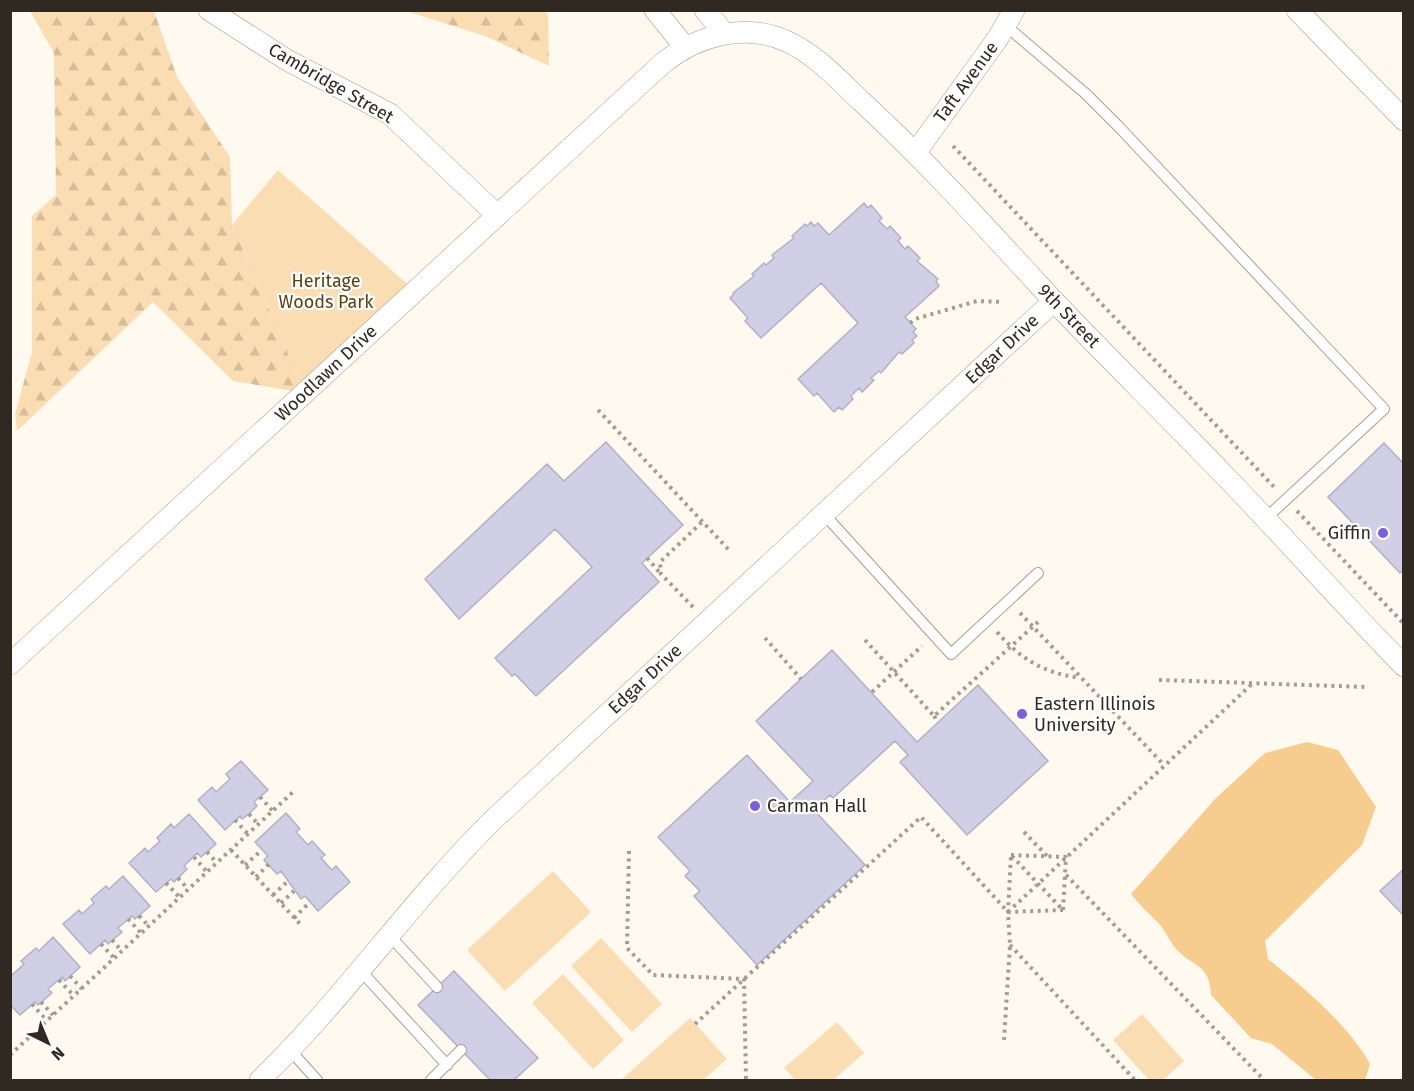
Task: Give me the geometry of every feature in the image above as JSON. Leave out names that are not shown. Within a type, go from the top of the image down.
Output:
[{"type":"street","name":"Cambridge Street","points":[[209,10],[287,60],[390,114],[497,215]]},
{"type":"street","points":[[655,10],[693,43]]},
{"type":"street","points":[[705,10],[724,33]]},
{"type":"street","points":[[1298,10],[1404,120]]},
{"type":"street","name":"Taft Avenue","points":[[916,152],[1010,18]]},
{"type":"street","name":"9th Street","points":[[693,43],[724,33],[757,33],[784,40],[806,51],[916,152],[1054,301],[1404,666]]},
{"type":"street","name":"Woodlawn Drive","points":[[10,664],[663,63],[693,43]]},
{"type":"street","name":"Edgar Drive","points":[[260,1080],[290,1050],[360,970],[446,867],[493,820],[1054,301]]},
{"type":"lane","points":[[1010,18],[1113,122],[1384,409],[1265,519]]},
{"type":"lane","points":[[824,514],[951,654],[1038,573]]},
{"type":"lane","points":[[389,935],[437,987]]},
{"type":"lane","points":[[360,970],[447,1065]]},
{"type":"lane","points":[[290,1050],[317,1080]]},
{"type":"lane","points":[[431,1080],[461,1050]]},
{"type":"path","points":[[953,146],[1404,624]]},
{"type":"path","points":[[910,323],[915,319],[977,301],[1003,302]]},
{"type":"path","points":[[598,410],[729,550]]},
{"type":"path","points":[[661,574],[660,562],[702,522]]},
{"type":"path","points":[[647,558],[693,607]]},
{"type":"path","points":[[1008,601],[1164,765]]},
{"type":"path","points":[[986,621],[1026,661],[1065,675],[1081,678]]},
{"type":"path","points":[[872,692],[934,635]]},
{"type":"path","points":[[765,638],[801,679]]},
{"type":"path","points":[[1159,680],[1367,687]]},
{"type":"path","points":[[1008,912],[1253,683]]},
{"type":"path","points":[[934,717],[938,722]]},
{"type":"path","points":[[11,1053],[293,792]]},
{"type":"path","points":[[260,797],[273,811]]},
{"type":"path","points":[[249,814],[259,824]]},
{"type":"path","points":[[695,1024],[921,817],[1008,912],[1063,910]]},
{"type":"path","points":[[236,820],[249,834]]},
{"type":"path","points":[[1024,832],[1047,857]]},
{"type":"path","points":[[231,850],[302,926]]},
{"type":"path","points":[[245,865],[262,850]]},
{"type":"path","points":[[629,851],[627,948],[653,975],[744,979]]},
{"type":"path","points":[[207,852],[217,863]]},
{"type":"path","points":[[1011,855],[1066,857]]},
{"type":"path","points":[[1011,855],[1063,910]]},
{"type":"path","points":[[1004,1040],[1010,945],[1008,912],[1011,855]]},
{"type":"path","points":[[194,857],[207,872]]},
{"type":"path","points":[[1063,910],[1066,857]]},
{"type":"path","points":[[256,877],[269,864]]},
{"type":"path","points":[[1066,875],[1264,1080]]},
{"type":"path","points":[[178,878],[188,889]]},
{"type":"path","points":[[273,895],[290,880]]},
{"type":"path","points":[[166,883],[180,898]]},
{"type":"path","points":[[281,903],[294,891]]},
{"type":"path","points":[[294,918],[310,902]]},
{"type":"path","points":[[139,916],[149,926]]},
{"type":"path","points":[[128,919],[141,933]]},
{"type":"path","points":[[112,940],[122,951]]},
{"type":"path","points":[[101,944],[114,958]]},
{"type":"path","points":[[1010,945],[1135,1080]]},
{"type":"path","points":[[70,976],[82,989]]},
{"type":"path","points":[[744,979],[746,1080]]},
{"type":"path","points":[[59,980],[74,996]]},
{"type":"path","points":[[41,1002],[53,1015]]},
{"type":"path","points":[[32,1004],[46,1021]]},
{"type":"green space","points":[[30,11],[154,11],[177,77],[230,157],[232,225],[305,393],[233,381],[153,302],[17,431],[15,414],[32,352],[32,216],[56,195],[54,53]]},
{"type":"green space","points":[[406,11],[544,11],[548,14],[549,66],[485,36]]},
{"type":"green space","name":"Heritage Woods Park","points":[[278,170],[414,290],[305,393],[232,225]]},
{"type":"green space","points":[[553,871],[591,912],[505,991],[467,950]]},
{"type":"green space","points":[[601,938],[662,1004],[632,1032],[571,966]]},
{"type":"green space","points":[[563,974],[624,1040],[593,1069],[532,1003]]},
{"type":"green space","points":[[1142,1014],[1184,1061],[1163,1080],[1149,1080],[1113,1040]]},
{"type":"green space","points":[[690,1018],[727,1059],[703,1080],[621,1080]]},
{"type":"green space","points":[[837,1022],[864,1053],[833,1080],[795,1080],[784,1068]]},
{"type":"shaded area","points":[[1307,742],[1338,750],[1376,807],[1362,845],[1265,941],[1268,959],[1310,995],[1350,1035],[1370,1064],[1365,1080],[1316,1080],[1272,1044],[1251,1038],[1211,995],[1208,977],[1204,972],[1176,949],[1160,925],[1131,894],[1215,799],[1265,753]]},
{"type":"building","points":[[864,203],[868,208],[871,205],[882,218],[879,221],[887,229],[890,226],[901,238],[898,241],[905,249],[908,246],[920,258],[917,261],[938,279],[936,281],[939,286],[905,317],[916,329],[913,332],[917,336],[912,340],[914,343],[902,354],[899,352],[881,373],[879,371],[871,378],[874,380],[862,392],[859,388],[851,396],[853,399],[842,410],[839,407],[834,412],[817,393],[814,396],[798,379],[858,323],[821,283],[761,338],[745,321],[748,318],[730,298],[754,276],[752,274],[764,263],[766,265],[774,258],[772,255],[794,238],[792,236],[805,224],[807,226],[811,222],[814,226],[818,223],[829,235]]},
{"type":"building","points":[[606,442],[683,525],[642,563],[659,582],[536,696],[515,674],[512,676],[495,658],[592,567],[555,529],[459,619],[425,579],[547,464],[564,481]]},
{"type":"building","name":"Giffin","points":[[1384,443],[1404,464],[1404,569],[1400,573],[1328,497]]},
{"type":"building","name":"Carman Hall","points":[[832,650],[917,742],[978,685],[1048,761],[967,835],[900,762],[908,755],[895,741],[833,798],[830,795],[814,810],[865,865],[757,965],[694,896],[700,891],[685,876],[690,871],[658,837],[747,755],[790,802],[813,781],[756,721]]},
{"type":"building","points":[[241,761],[268,790],[254,802],[257,806],[249,814],[242,819],[240,816],[225,830],[198,800],[212,787],[216,792],[230,779],[226,774]]},
{"type":"building","points":[[286,813],[300,829],[296,832],[308,845],[312,841],[325,855],[321,858],[332,870],[336,866],[350,882],[318,911],[305,896],[301,899],[281,871],[277,874],[264,860],[268,856],[255,842]]},
{"type":"building","points":[[189,814],[216,844],[201,857],[197,853],[184,866],[187,869],[174,882],[171,879],[156,892],[129,863],[145,848],[148,852],[160,841],[157,838],[171,824],[174,828]]},
{"type":"building","points":[[1404,869],[1404,916],[1380,891]]},
{"type":"building","points":[[123,876],[150,906],[135,919],[132,916],[118,928],[122,932],[108,944],[105,940],[90,954],[63,924],[79,910],[82,914],[94,903],[91,899],[106,886],[109,889]]},
{"type":"building","points":[[53,937],[80,967],[65,981],[62,977],[48,989],[52,993],[38,1005],[35,1002],[20,1015],[10,1005],[10,973],[12,975],[24,964],[21,961],[36,948],[39,951]]},
{"type":"building","points":[[454,971],[538,1058],[514,1080],[490,1080],[418,1005]]},
{"type":"place","name":"Giffin","points":[[1383,533]]},
{"type":"place","name":"Eastern Illinois University","points":[[1022,714]]},
{"type":"place","name":"Carman Hall","points":[[755,806]]}]
